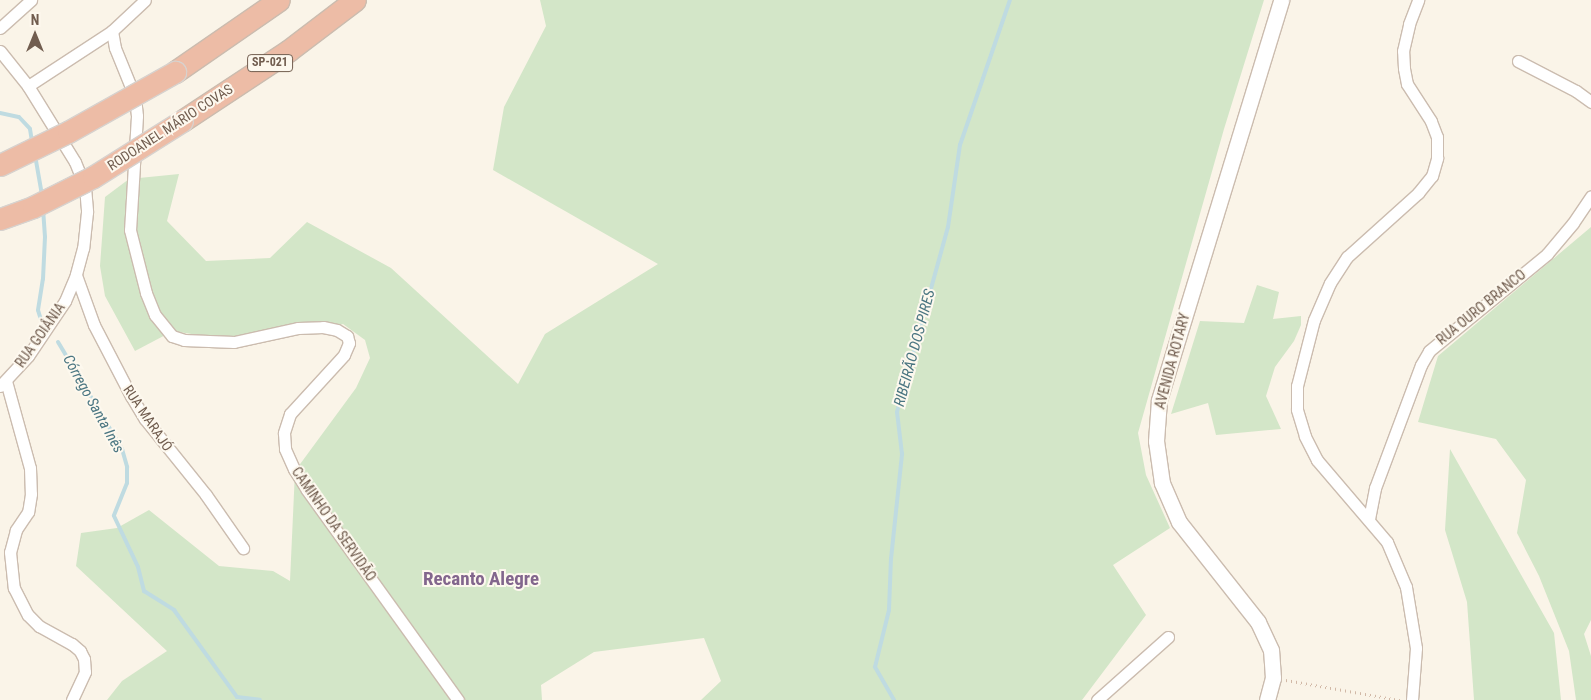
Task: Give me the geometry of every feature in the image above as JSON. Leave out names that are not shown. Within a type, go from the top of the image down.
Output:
[{"type":"highway","points":[[0,165],[68,132],[175,72],[279,0]]},
{"type":"highway","name":"RODOANEL MÁRIO COVAS","points":[[0,219],[33,206],[93,176],[182,121],[288,51],[355,0]]},
{"type":"street","points":[[0,28],[31,0]]},
{"type":"street","points":[[28,86],[112,31],[144,0]]},
{"type":"street","name":"AVENIDA ROTARY","points":[[1267,700],[1273,678],[1271,650],[1258,622],[1179,522],[1162,483],[1156,440],[1159,400],[1281,0]]},
{"type":"street","points":[[1412,700],[1416,648],[1406,587],[1387,542],[1313,452],[1304,436],[1297,408],[1297,386],[1314,320],[1330,283],[1347,257],[1418,193],[1432,176],[1435,167],[1437,137],[1431,121],[1407,84],[1404,68],[1403,51],[1409,24],[1418,0]]},
{"type":"street","name":"CAMINHO DA SERVIDÃO","points":[[112,31],[116,48],[134,97],[137,116],[130,230],[146,293],[155,315],[172,336],[184,340],[234,342],[298,328],[323,327],[337,330],[347,336],[349,343],[344,355],[290,414],[284,434],[288,456],[307,490],[458,700]]},
{"type":"street","name":"RUA GOIÂNIA","points":[[0,51],[28,86],[75,162],[85,187],[85,232],[76,275],[53,321],[3,384]]},
{"type":"street","points":[[1518,61],[1591,102]]},
{"type":"street","name":"RUA OURO BRANCO","points":[[1369,519],[1375,488],[1421,365],[1429,351],[1547,254],[1573,223],[1591,196]]},
{"type":"street","name":"RUA MARAJÓ","points":[[76,275],[94,325],[145,419],[206,495],[243,548]]},
{"type":"street","points":[[3,384],[30,468],[31,494],[28,512],[16,530],[10,552],[14,588],[28,615],[39,626],[72,644],[80,651],[84,659],[85,672],[72,700]]},
{"type":"street","points":[[1097,700],[1168,638]]},
{"type":"path","points":[[1273,678],[1400,700]]},
{"type":"green space","points":[[540,0],[1264,0],[1224,129],[1138,433],[1146,475],[1170,528],[1113,565],[1146,615],[1082,700],[701,700],[721,681],[704,638],[594,652],[541,685],[542,700],[107,700],[122,681],[167,651],[76,566],[81,533],[117,528],[149,510],[219,566],[273,571],[290,581],[295,471],[356,388],[370,358],[365,340],[343,324],[253,344],[173,331],[135,351],[105,296],[100,266],[105,197],[129,179],[179,174],[167,221],[206,261],[270,258],[307,222],[391,268],[518,384],[545,334],[658,264],[493,170],[504,107],[546,26]]},
{"type":"green space","points":[[1591,227],[1591,620],[1584,634],[1591,656],[1591,700],[1576,700],[1569,651],[1539,576],[1517,533],[1526,480],[1496,439],[1418,422],[1438,356]]},
{"type":"green space","points":[[1257,285],[1279,292],[1273,319],[1301,316],[1301,325],[1294,341],[1275,367],[1266,396],[1281,429],[1216,435],[1208,403],[1171,414],[1200,321],[1244,323]]},
{"type":"green space","points":[[1450,449],[1554,633],[1561,700],[1474,700],[1467,602],[1445,530]]},
{"type":"waterway","name":"RIBEIRÃO DOS PIRES","points":[[894,700],[875,667],[889,610],[891,559],[902,454],[897,412],[948,227],[960,145],[1010,0]]},
{"type":"waterway","name":"Córrego Santa Inês","points":[[0,113],[19,117],[30,129],[32,141]]},
{"type":"waterway","name":"Córrego Santa Inês","points":[[35,155],[42,195]]},
{"type":"waterway","name":"Córrego Santa Inês","points":[[41,320],[38,310],[43,279],[45,237],[43,210]]},
{"type":"waterway","name":"Córrego Santa Inês","points":[[58,342],[122,449],[127,467],[127,483],[114,516],[138,567],[144,591],[174,610],[237,697],[260,700]]},
{"type":"district","name":"Recanto Alegre","points":[[481,579]]}]
